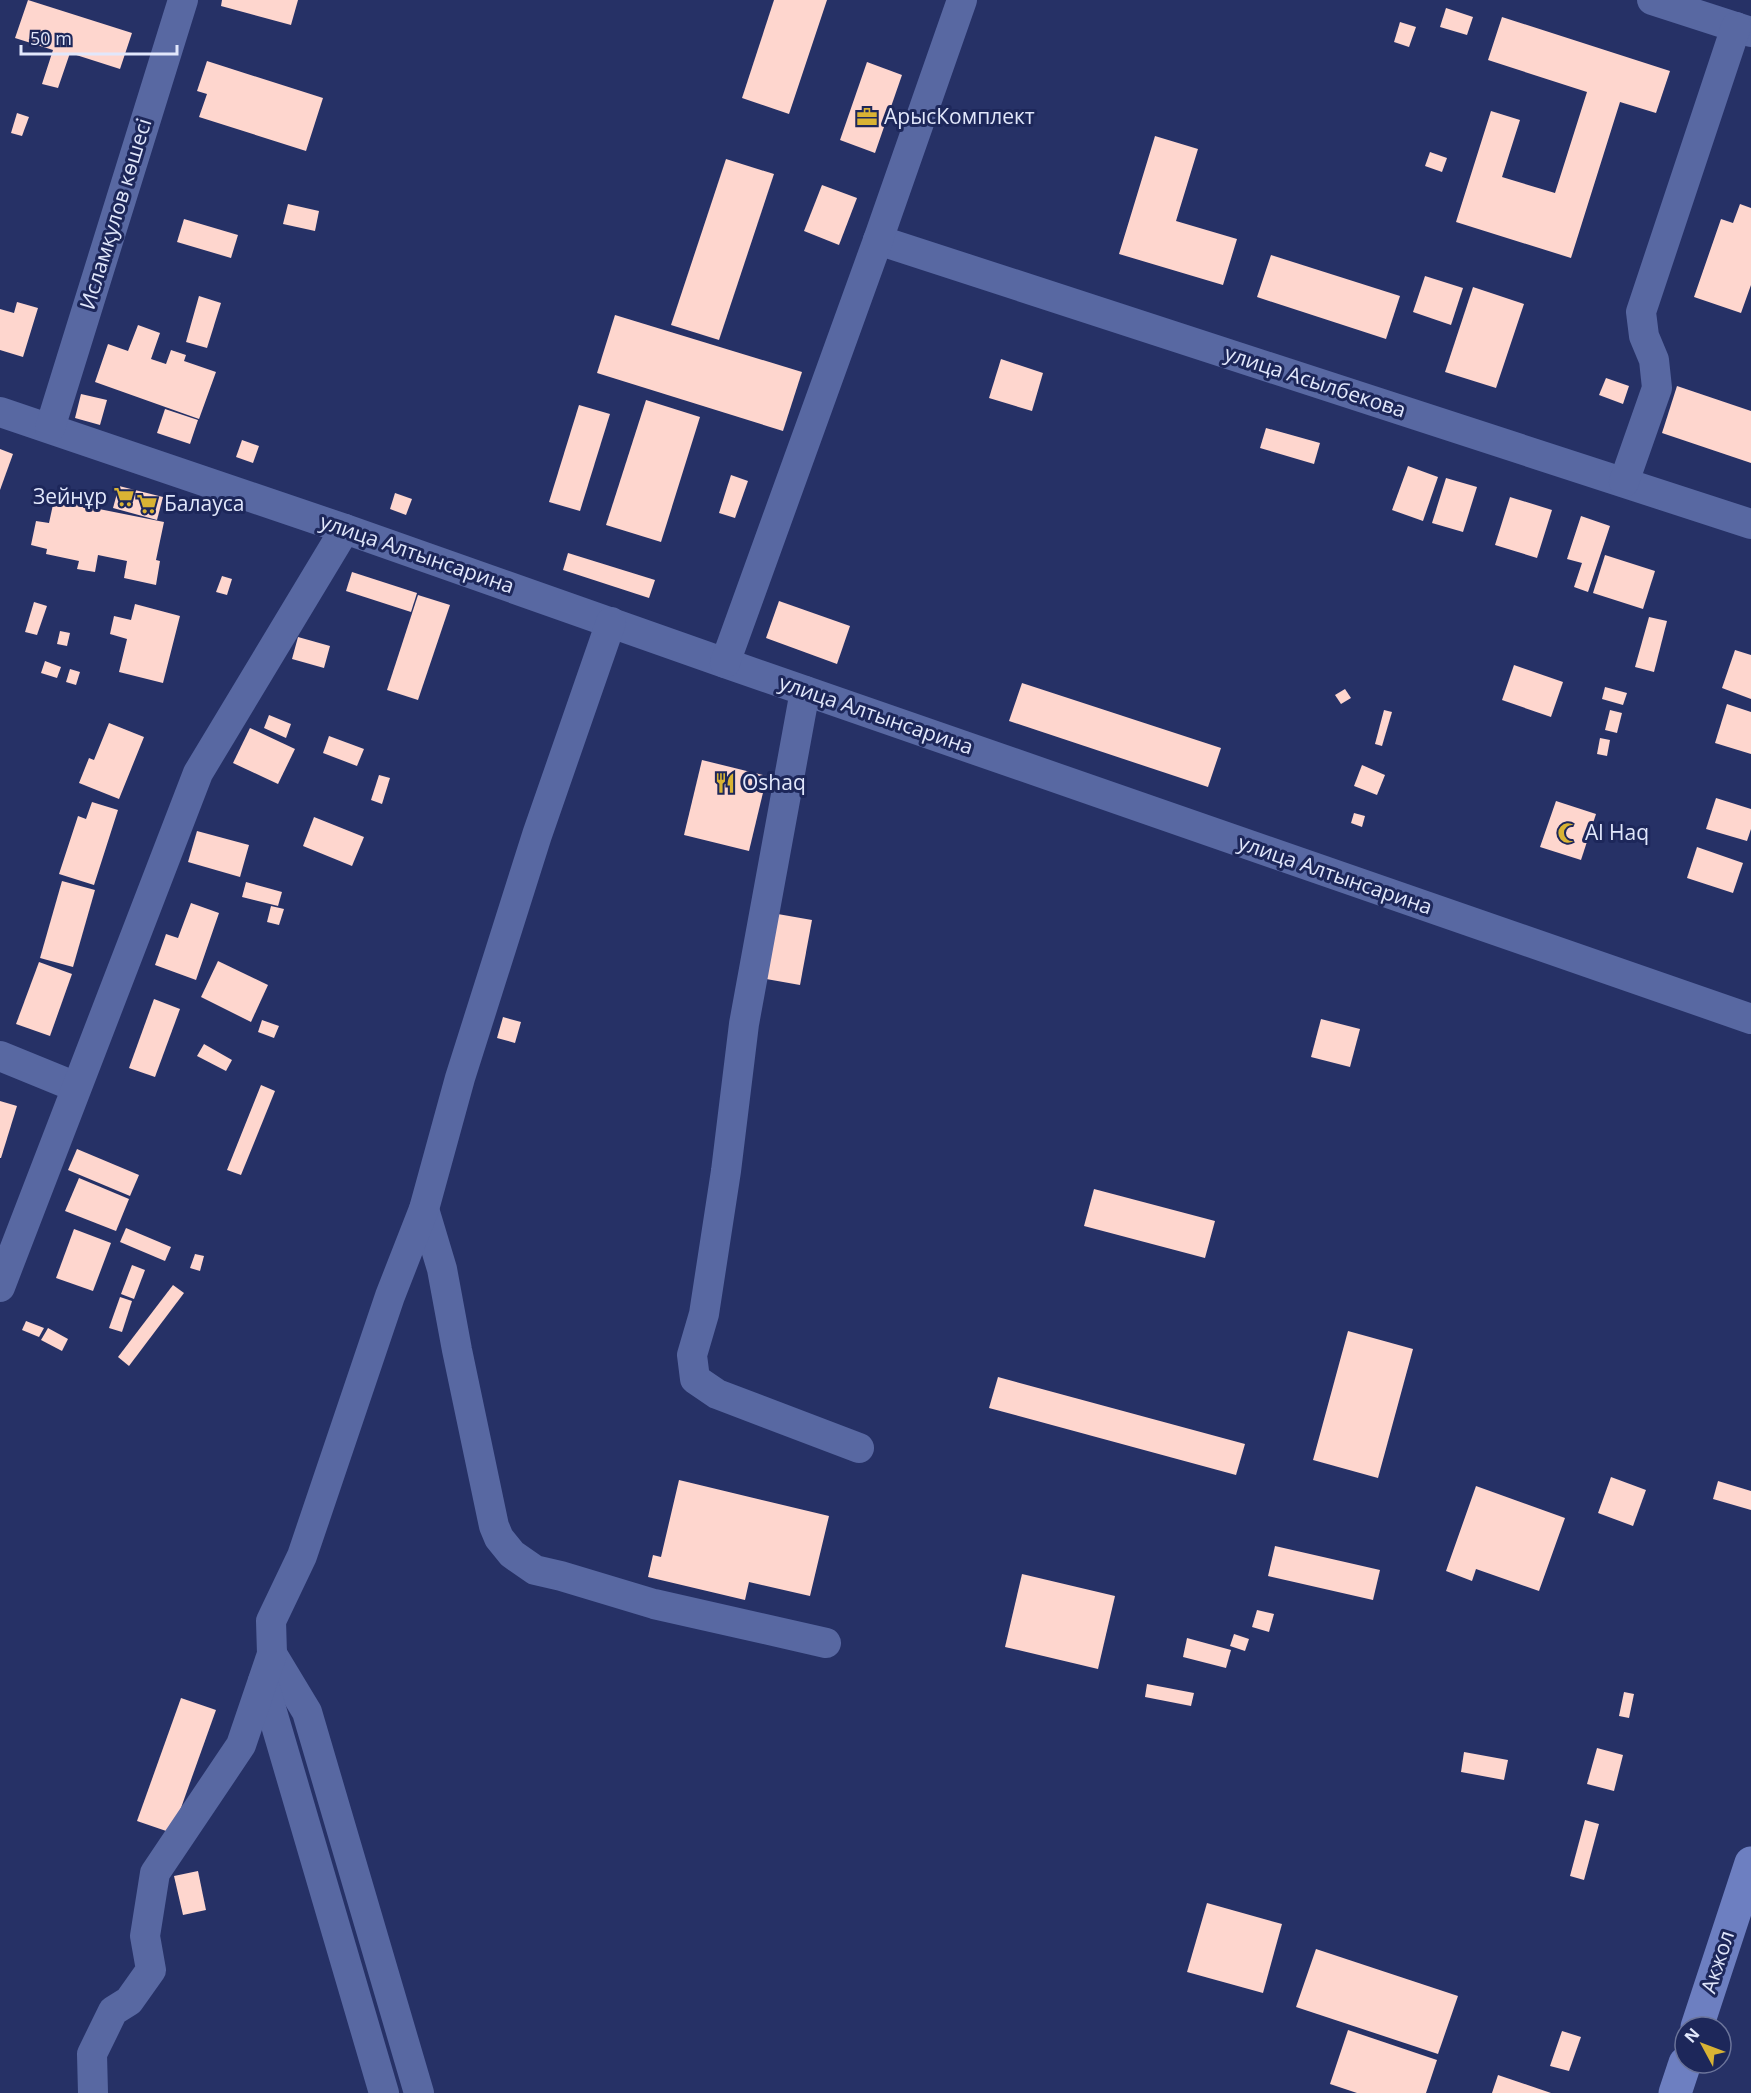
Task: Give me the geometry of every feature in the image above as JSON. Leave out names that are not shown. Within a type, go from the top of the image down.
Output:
[{"type":"main road","name":"Акжол","points":[[1701,2015],[1751,1863]]},
{"type":"main road","points":[[1675,2093],[1681,2075]]},
{"type":"street","name":"Исламқулов көшесі","points":[[50,428],[183,0]]},
{"type":"street","points":[[725,663],[962,0]]},
{"type":"street","points":[[1624,482],[1657,388],[1654,360],[1644,336],[1641,312],[1744,30],[1656,1]]},
{"type":"street","name":"улица Асылбекова","points":[[878,240],[1751,524]]},
{"type":"street","name":"улица Алтынсарина","points":[[0,412],[345,529],[1751,1020]]},
{"type":"street","points":[[0,1287],[198,773],[345,529]]},
{"type":"street","points":[[93,2093],[92,2054],[113,2011],[129,2001],[151,1970],[145,1936],[154,1873],[241,1745],[268,1667],[271,1621],[302,1556],[390,1296],[424,1209],[463,1067],[537,835],[611,622]]},
{"type":"street","points":[[805,691],[744,1024],[726,1171],[704,1314],[692,1356],[695,1379],[717,1394],[859,1448]]},
{"type":"street","points":[[0,1056],[76,1087]]},
{"type":"street","points":[[424,1209],[442,1269],[494,1526],[512,1554],[535,1570],[654,1604],[826,1643]]},
{"type":"street","points":[[268,1667],[384,2093]]},
{"type":"street","points":[[268,1667],[307,1712],[419,2093]]},
{"type":"building","points":[[28,0],[132,33],[120,69],[70,53],[58,88],[42,84],[53,50],[15,38]]},
{"type":"building","points":[[222,0],[298,0],[291,25],[221,6]]},
{"type":"building","points":[[774,0],[827,0],[789,114],[742,98]]},
{"type":"building","points":[[1446,8],[1473,17],[1467,35],[1440,27]]},
{"type":"building","points":[[1502,17],[1670,71],[1656,113],[1620,102],[1571,258],[1456,222],[1491,111],[1520,120],[1502,177],[1555,193],[1587,92],[1488,60]]},
{"type":"building","points":[[1400,22],[1416,27],[1409,47],[1394,42]]},
{"type":"building","points":[[207,61],[323,98],[306,151],[199,117],[207,94],[197,91]]},
{"type":"building","points":[[867,62],[902,75],[875,153],[840,140]]},
{"type":"building","points":[[17,113],[29,117],[22,136],[11,133]]},
{"type":"building","points":[[1155,136],[1198,149],[1176,221],[1237,239],[1223,285],[1119,254]]},
{"type":"building","points":[[1430,152],[1447,158],[1442,172],[1425,166]]},
{"type":"building","points":[[726,159],[774,174],[719,340],[671,325]]},
{"type":"building","points":[[822,185],[857,198],[839,245],[804,231]]},
{"type":"building","points":[[288,204],[319,211],[315,231],[283,224]]},
{"type":"building","points":[[1740,204],[1751,208],[1751,285],[1741,313],[1694,297],[1721,219],[1733,223]]},
{"type":"building","points":[[184,219],[238,235],[231,258],[177,242]]},
{"type":"building","points":[[1271,255],[1400,296],[1386,339],[1257,297]]},
{"type":"building","points":[[1425,276],[1463,288],[1451,325],[1413,312]]},
{"type":"building","points":[[1473,287],[1524,304],[1496,388],[1445,372]]},
{"type":"building","points":[[199,296],[221,303],[207,348],[186,342]]},
{"type":"building","points":[[17,302],[38,308],[23,357],[0,350],[0,309],[14,313]]},
{"type":"building","points":[[615,315],[802,372],[783,431],[597,373]]},
{"type":"building","points":[[138,325],[160,333],[151,359],[166,364],[171,350],[186,355],[184,361],[216,372],[199,419],[95,382],[108,344],[128,351]]},
{"type":"building","points":[[1001,359],[1043,373],[1032,411],[989,398]]},
{"type":"building","points":[[1606,378],[1629,386],[1623,404],[1599,395]]},
{"type":"building","points":[[1677,386],[1751,411],[1751,463],[1662,433]]},
{"type":"building","points":[[81,394],[107,400],[100,425],[75,418]]},
{"type":"building","points":[[646,400],[700,417],[661,542],[606,525]]},
{"type":"building","points":[[579,405],[610,414],[580,511],[549,502]]},
{"type":"building","points":[[165,409],[198,420],[190,444],[157,433]]},
{"type":"building","points":[[1266,428],[1320,443],[1314,464],[1260,448]]},
{"type":"building","points":[[242,440],[259,446],[253,463],[236,457]]},
{"type":"building","points":[[0,449],[13,454],[0,490]]},
{"type":"building","points":[[1408,466],[1438,477],[1423,521],[1392,510]]},
{"type":"building","points":[[731,475],[748,481],[735,518],[719,513]]},
{"type":"building","points":[[1446,478],[1477,487],[1463,532],[1432,523]]},
{"type":"building","points":[[119,486],[163,497],[157,520],[113,508]]},
{"type":"building","points":[[395,493],[412,499],[406,515],[390,509]]},
{"type":"building","points":[[1510,497],[1552,510],[1537,558],[1495,545]]},
{"type":"building","points":[[54,500],[164,522],[156,560],[160,561],[156,585],[124,578],[127,561],[98,555],[95,572],[77,569],[79,561],[46,554],[47,549],[31,545],[36,521],[49,523]]},
{"type":"building","points":[[1581,516],[1610,526],[1588,592],[1574,587],[1582,563],[1567,559]]},
{"type":"building","points":[[568,553],[655,580],[649,598],[563,570]]},
{"type":"building","points":[[1605,555],[1655,571],[1643,609],[1593,593]]},
{"type":"building","points":[[352,572],[417,593],[411,612],[346,591]]},
{"type":"building","points":[[222,576],[232,579],[227,595],[216,592]]},
{"type":"building","points":[[418,595],[450,605],[418,700],[387,690]]},
{"type":"building","points":[[779,601],[850,626],[837,664],[766,638]]},
{"type":"building","points":[[34,602],[47,606],[37,635],[25,632]]},
{"type":"building","points":[[135,604],[180,616],[163,683],[119,672],[127,639],[110,634],[114,616],[131,620]]},
{"type":"building","points":[[1649,617],[1667,621],[1654,672],[1635,667]]},
{"type":"building","points":[[60,631],[70,633],[67,646],[57,644]]},
{"type":"building","points":[[298,637],[330,646],[324,668],[292,659]]},
{"type":"building","points":[[1735,650],[1751,655],[1751,699],[1722,688]]},
{"type":"building","points":[[45,661],[61,667],[57,678],[41,673]]},
{"type":"building","points":[[1514,665],[1563,682],[1551,717],[1502,700]]},
{"type":"building","points":[[70,669],[80,672],[76,685],[66,682]]},
{"type":"building","points":[[1022,683],[1221,748],[1208,787],[1009,721]]},
{"type":"building","points":[[1605,687],[1627,693],[1623,705],[1602,699]]},
{"type":"building","points":[[1345,689],[1351,698],[1341,704],[1335,695]]},
{"type":"building","points":[[1727,704],[1751,712],[1751,754],[1715,743]]},
{"type":"building","points":[[1384,710],[1392,712],[1382,746],[1375,744]]},
{"type":"building","points":[[1610,710],[1622,713],[1617,733],[1605,730]]},
{"type":"building","points":[[269,715],[291,724],[286,738],[264,728]]},
{"type":"building","points":[[109,723],[144,737],[119,799],[79,783],[89,758],[94,760]]},
{"type":"building","points":[[250,728],[295,749],[278,784],[233,763]]},
{"type":"building","points":[[329,736],[364,749],[357,766],[323,753]]},
{"type":"building","points":[[1600,738],[1610,740],[1607,756],[1597,754]]},
{"type":"building","points":[[702,760],[767,776],[749,851],[684,835]]},
{"type":"building","points":[[1362,765],[1385,775],[1377,795],[1354,786]]},
{"type":"building","points":[[379,775],[390,778],[382,804],[371,800]]},
{"type":"building","points":[[1716,798],[1751,809],[1751,829],[1747,841],[1706,829]]},
{"type":"building","points":[[1556,801],[1596,814],[1581,860],[1540,847]]},
{"type":"building","points":[[92,802],[118,810],[94,885],[59,874],[78,816],[86,819]]},
{"type":"building","points":[[1354,813],[1365,816],[1362,827],[1351,823]]},
{"type":"building","points":[[314,817],[364,837],[352,866],[303,846]]},
{"type":"building","points":[[197,831],[249,845],[240,877],[188,862]]},
{"type":"building","points":[[1697,847],[1743,863],[1733,893],[1687,878]]},
{"type":"building","points":[[62,881],[95,890],[73,967],[40,958]]},
{"type":"building","points":[[246,882],[282,892],[278,906],[242,897]]},
{"type":"building","points":[[191,903],[219,913],[196,980],[155,965],[166,934],[178,938]]},
{"type":"building","points":[[271,906],[284,909],[279,925],[267,922]]},
{"type":"building","points":[[772,913],[812,920],[800,985],[760,978]]},
{"type":"building","points":[[218,961],[268,985],[251,1022],[201,997]]},
{"type":"building","points":[[39,962],[72,974],[50,1036],[16,1024]]},
{"type":"building","points":[[154,999],[180,1009],[155,1077],[129,1068]]},
{"type":"building","points":[[503,1017],[521,1022],[515,1043],[497,1038]]},
{"type":"building","points":[[1321,1019],[1360,1029],[1350,1067],[1311,1057]]},
{"type":"building","points":[[262,1020],[279,1026],[274,1038],[258,1032]]},
{"type":"building","points":[[204,1044],[232,1060],[226,1071],[197,1056]]},
{"type":"building","points":[[261,1085],[275,1091],[241,1175],[227,1170]]},
{"type":"building","points":[[0,1101],[17,1106],[1,1158],[0,1158]]},
{"type":"building","points":[[77,1149],[139,1175],[130,1196],[68,1170]]},
{"type":"building","points":[[79,1178],[129,1199],[116,1231],[65,1211]]},
{"type":"building","points":[[1094,1189],[1215,1221],[1205,1258],[1084,1226]]},
{"type":"building","points":[[126,1228],[171,1247],[165,1261],[120,1242]]},
{"type":"building","points":[[74,1229],[111,1243],[93,1291],[56,1278]]},
{"type":"building","points":[[195,1254],[204,1256],[200,1271],[190,1268]]},
{"type":"building","points":[[132,1265],[145,1270],[134,1299],[121,1294]]},
{"type":"building","points":[[173,1285],[184,1293],[129,1366],[118,1357]]},
{"type":"building","points":[[120,1297],[132,1301],[122,1332],[109,1328]]},
{"type":"building","points":[[26,1321],[44,1328],[39,1337],[22,1330]]},
{"type":"building","points":[[48,1328],[68,1339],[62,1351],[41,1340]]},
{"type":"building","points":[[1348,1331],[1413,1349],[1378,1478],[1313,1460]]},
{"type":"building","points":[[998,1377],[1245,1444],[1236,1475],[989,1408]]},
{"type":"building","points":[[1611,1477],[1646,1490],[1633,1526],[1598,1513]]},
{"type":"building","points":[[679,1480],[829,1516],[810,1596],[749,1582],[745,1600],[648,1577],[653,1555],[661,1557]]},
{"type":"building","points":[[1718,1481],[1751,1491],[1751,1510],[1713,1499]]},
{"type":"building","points":[[1476,1486],[1565,1518],[1539,1591],[1476,1569],[1472,1581],[1446,1571]]},
{"type":"building","points":[[1275,1546],[1380,1570],[1373,1600],[1268,1576]]},
{"type":"building","points":[[1022,1574],[1115,1596],[1098,1669],[1005,1647]]},
{"type":"building","points":[[1257,1610],[1274,1614],[1269,1632],[1252,1627]]},
{"type":"building","points":[[1234,1634],[1249,1639],[1245,1651],[1230,1646]]},
{"type":"building","points":[[1187,1638],[1231,1650],[1226,1668],[1183,1657]]},
{"type":"building","points":[[1147,1684],[1194,1693],[1191,1706],[1145,1697]]},
{"type":"building","points":[[1624,1692],[1634,1694],[1629,1718],[1619,1716]]},
{"type":"building","points":[[181,1698],[216,1710],[172,1833],[137,1821]]},
{"type":"building","points":[[1597,1748],[1623,1755],[1614,1791],[1587,1784]]},
{"type":"building","points":[[1464,1752],[1508,1760],[1504,1780],[1461,1772]]},
{"type":"building","points":[[1585,1820],[1599,1824],[1584,1880],[1570,1876]]},
{"type":"building","points":[[198,1871],[206,1910],[183,1915],[174,1876]]},
{"type":"building","points":[[1207,1903],[1282,1924],[1263,1993],[1187,1972]]},
{"type":"building","points":[[1316,1949],[1458,1996],[1438,2054],[1296,2007]]},
{"type":"building","points":[[1348,2030],[1437,2060],[1426,2093],[1357,2093],[1330,2084]]},
{"type":"building","points":[[1562,2031],[1581,2037],[1569,2071],[1550,2066]]},
{"type":"building","points":[[1498,2075],[1551,2093],[1492,2093]]},
{"type":"place","name":"АрысКомплект","points":[[867,117]]},
{"type":"place","name":"Зейнұр","points":[[124,497]]},
{"type":"place","name":"Балауса","points":[[147,504]]},
{"type":"place","name":"Oshaq","points":[[725,783]]},
{"type":"place","name":"Al Haq","points":[[1568,833]]}]
